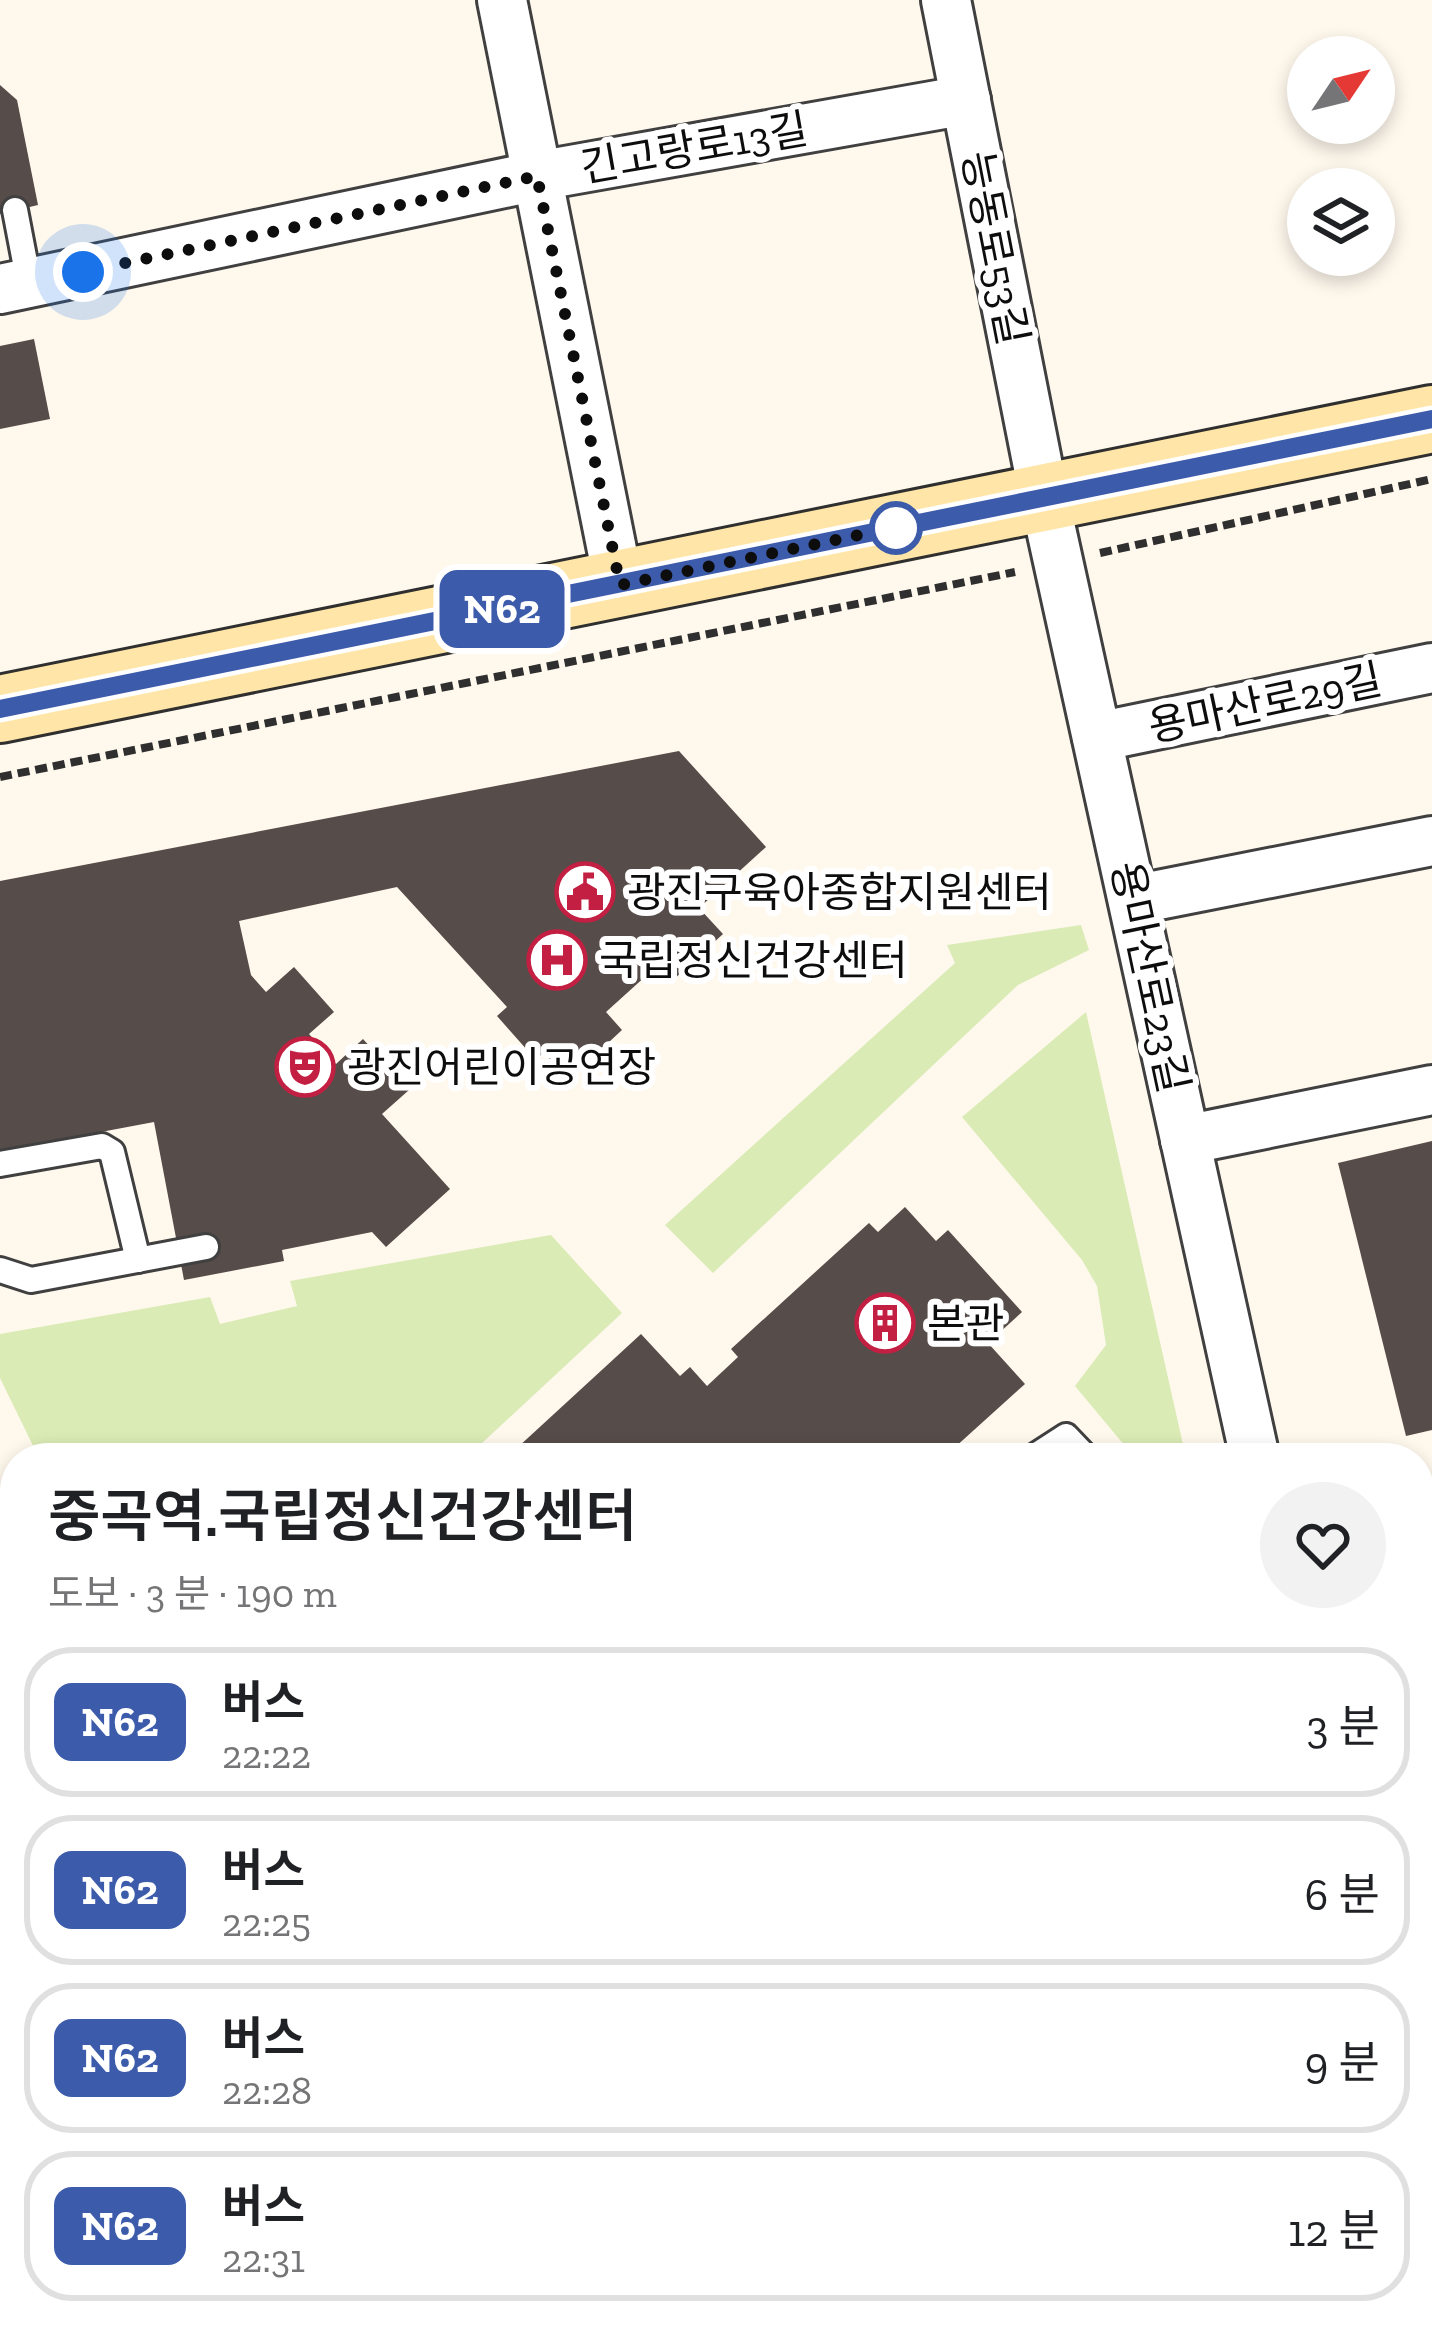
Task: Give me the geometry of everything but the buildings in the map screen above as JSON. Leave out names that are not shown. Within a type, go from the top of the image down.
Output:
[{"type":"main road","points":[[0,709],[1432,418]]},
{"type":"street","points":[[502,0],[620,585]]},
{"type":"street","name":"능동로53길","points":[[946,0],[1044,496]]},
{"type":"street","name":"긴고랑로13길","points":[[15,286],[537,176],[966,100]]},
{"type":"street","name":"용마산로23길","points":[[1044,496],[1252,1443]]},
{"type":"street","name":"용마산로29길","points":[[1097,737],[1432,668]]},
{"type":"street","points":[[1132,900],[1432,841]]},
{"type":"street","points":[[1185,1140],[1432,1090]]},
{"type":"lane","points":[[15,210],[15,286]]},
{"type":"lane","points":[[0,1164],[102,1146],[112,1152],[139,1260]]},
{"type":"lane","points":[[0,1270],[31,1280],[206,1246]]},
{"type":"path","points":[[0,777],[1059,562],[1432,479]]},
{"type":"green space","points":[[1081,925],[1089,950],[1018,985],[713,1273],[665,1225],[955,963],[947,945]]},
{"type":"green space","points":[[1086,1012],[1183,1443],[1122,1443],[1075,1386],[1106,1345],[1097,1286],[1082,1260],[962,1117]]},
{"type":"green space","points":[[551,1235],[622,1313],[482,1443],[32,1443],[0,1378],[0,1334],[210,1297],[220,1324],[297,1306],[290,1281]]},
{"type":"bus line","name":"N62","points":[[0,709],[1432,419]]},
{"type":"place","name":"광진구육아종합지원센터","points":[[585,892]]},
{"type":"place","name":"국립정신건강센터","points":[[557,960]]},
{"type":"place","name":"광진어린이공연장","points":[[305,1067]]},
{"type":"place","name":"본관","points":[[885,1323]]},
{"type":"route","points":[[83,272],[537,176],[620,585],[917,523],[896,528]]}]
